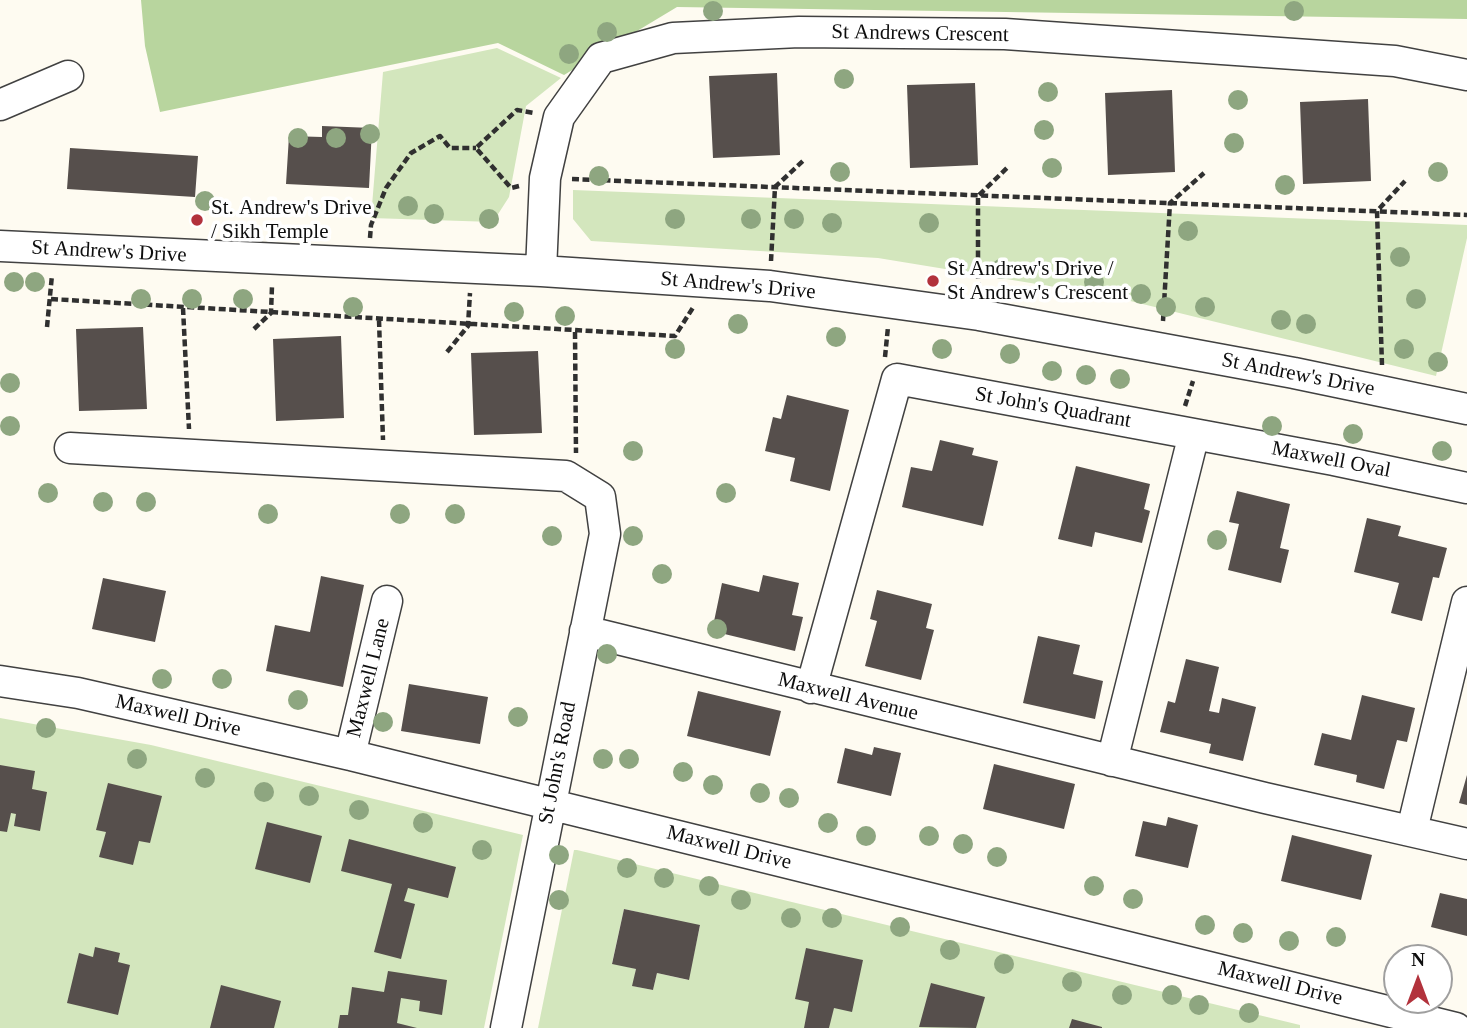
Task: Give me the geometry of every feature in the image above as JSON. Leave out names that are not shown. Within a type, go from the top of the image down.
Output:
[{"type":"street","name":"St Andrews Crescent","points":[[541,271],[545,178],[559,117],[601,58],[673,38],[799,32],[1019,35],[1395,61],[1467,75]]},
{"type":"street","points":[[0,105],[68,76]]},
{"type":"street","name":"St Andrew's Drive","points":[[0,246],[541,271],[770,286],[979,315],[1467,409]]},
{"type":"street","points":[[811,688],[897,379]]},
{"type":"street","name":"St John's Quadrant","points":[[897,379],[1186,432]]},
{"type":"street","points":[[1112,761],[1186,432]]},
{"type":"street","name":"Maxwell Oval","points":[[1186,432],[1467,488]]},
{"type":"street","points":[[70,448],[566,476]]},
{"type":"street","name":"St John's Road","points":[[506,1028],[605,534],[600,497],[566,476]]},
{"type":"street","name":"Maxwell Lane","points":[[350,755],[387,601]]},
{"type":"street","points":[[1412,830],[1467,602]]},
{"type":"street","name":"Maxwell Avenue","points":[[584,631],[1112,761],[1467,844]]},
{"type":"street","name":"Maxwell Drive","points":[[0,681],[78,693],[350,755],[1456,1028]]},
{"type":"path","points":[[368,264],[371,225],[386,188],[411,153],[440,136],[450,148],[476,148],[517,110],[559,117]]},
{"type":"path","points":[[476,148],[511,188],[545,178],[1467,215]]},
{"type":"path","points":[[770,286],[775,187],[804,160]]},
{"type":"path","points":[[979,315],[978,196],[1008,167]]},
{"type":"path","points":[[1162,349],[1170,203],[1204,173]]},
{"type":"path","points":[[1383,391],[1377,211],[1405,181]]},
{"type":"path","points":[[47,327],[54,250]]},
{"type":"path","points":[[254,329],[271,313],[274,260]]},
{"type":"path","points":[[51,299],[468,326],[675,336],[710,282]]},
{"type":"path","points":[[892,302],[885,357],[897,379]]},
{"type":"path","points":[[183,308],[190,455]]},
{"type":"path","points":[[380,320],[384,466]]},
{"type":"path","points":[[447,352],[468,326]]},
{"type":"path","points":[[566,476],[578,449],[575,332]]},
{"type":"path","points":[[1186,432],[1200,356]]},
{"type":"green space","points":[[141,0],[1467,0],[1467,19],[677,7],[564,75],[498,43],[160,112],[145,46]]},
{"type":"green space","points":[[497,48],[561,78],[526,106],[509,197],[493,222],[371,218],[383,72]]},
{"type":"green space","points":[[573,190],[1467,225],[1467,238],[1436,376],[1110,296],[878,258],[591,241],[573,219]]},
{"type":"green space","points":[[0,718],[151,745],[523,835],[484,1028],[0,1028]]},
{"type":"green space","points":[[574,850],[1300,1025],[1300,1028],[538,1028]],"holes":[[[624,909],[700,926],[688,980],[657,973],[653,990],[633,986],[636,969],[612,963]]]},
{"type":"building","points":[[777,73],[780,155],[713,158],[709,76]]},
{"type":"building","points":[[975,83],[978,165],[910,168],[907,85]]},
{"type":"building","points":[[1172,90],[1175,172],[1108,175],[1105,93]]},
{"type":"building","points":[[1368,99],[1371,181],[1303,184],[1300,102]]},
{"type":"building","points":[[322,126],[372,128],[369,188],[286,184],[289,136],[322,137]]},
{"type":"building","points":[[70,148],[198,156],[195,197],[67,189]]},
{"type":"building","points":[[143,327],[147,409],[79,411],[76,329]]},
{"type":"building","points":[[341,336],[344,418],[276,421],[273,339]]},
{"type":"building","points":[[538,351],[542,433],[474,435],[471,353]]},
{"type":"building","points":[[787,395],[849,410],[830,491],[790,481],[795,458],[765,451],[773,417],[781,419]]},
{"type":"building","points":[[940,440],[974,448],[972,455],[998,461],[983,526],[902,507],[911,467],[932,471]]},
{"type":"building","points":[[1076,466],[1150,484],[1144,509],[1150,511],[1142,543],[1095,532],[1092,547],[1058,539]]},
{"type":"building","points":[[1237,491],[1290,504],[1280,548],[1289,550],[1281,583],[1228,570],[1239,524],[1229,522]]},
{"type":"building","points":[[1367,518],[1401,526],[1398,536],[1447,548],[1439,578],[1433,577],[1422,621],[1391,613],[1399,583],[1354,572]]},
{"type":"building","points":[[763,575],[799,583],[792,615],[803,617],[795,651],[712,631],[722,583],[759,592]]},
{"type":"building","points":[[321,576],[364,585],[343,687],[266,671],[275,625],[310,632]]},
{"type":"building","points":[[103,578],[166,591],[155,642],[92,629]]},
{"type":"building","points":[[877,590],[932,604],[926,628],[934,630],[921,680],[865,666],[877,621],[870,619]]},
{"type":"building","points":[[1038,636],[1080,645],[1073,674],[1103,681],[1095,719],[1023,703]]},
{"type":"building","points":[[1186,659],[1219,667],[1209,711],[1219,713],[1222,698],[1256,707],[1243,761],[1209,753],[1211,744],[1160,732],[1168,701],[1175,703]]},
{"type":"building","points":[[409,684],[488,697],[480,744],[401,731]]},
{"type":"building","points":[[698,691],[781,711],[770,756],[687,736]]},
{"type":"building","points":[[1362,695],[1415,708],[1407,742],[1397,740],[1384,789],[1356,782],[1357,775],[1314,765],[1322,733],[1351,740]]},
{"type":"building","points":[[874,747],[901,753],[891,796],[837,783],[845,748],[872,755]]},
{"type":"building","points":[[994,764],[1075,784],[1064,829],[983,809]]},
{"type":"building","points":[[0,765],[35,771],[32,789],[47,792],[40,831],[14,826],[16,814],[11,813],[7,832],[0,831]]},
{"type":"building","points":[[1467,775],[1467,805],[1459,803]]},
{"type":"building","points":[[108,783],[162,796],[150,843],[139,841],[133,865],[99,857],[106,832],[96,830]]},
{"type":"building","points":[[1168,817],[1198,825],[1188,868],[1135,856],[1143,821],[1166,826]]},
{"type":"building","points":[[267,822],[322,836],[310,883],[255,869]]},
{"type":"building","points":[[1292,835],[1372,855],[1361,900],[1281,881]]},
{"type":"building","points":[[349,839],[456,867],[448,898],[408,888],[404,901],[415,904],[401,959],[374,952],[392,884],[341,871]]},
{"type":"building","points":[[1440,893],[1467,899],[1467,936],[1431,927]]},
{"type":"building","points":[[624,909],[700,925],[689,980],[657,973],[653,990],[632,986],[636,969],[612,964]]},
{"type":"building","points":[[95,947],[120,953],[118,962],[130,965],[118,1015],[67,1003],[79,953],[93,957]]},
{"type":"building","points":[[806,948],[863,960],[852,1012],[834,1008],[829,1028],[804,1028],[809,1002],[795,999]]},
{"type":"building","points":[[388,971],[447,980],[442,1015],[419,1011],[420,1001],[401,998],[397,1023],[417,1028],[338,1028],[340,1015],[348,1015],[352,987],[384,992]]},
{"type":"building","points":[[931,983],[985,997],[976,1028],[919,1027]]},
{"type":"building","points":[[221,985],[281,1001],[274,1028],[210,1028]]},
{"type":"building","points":[[1072,1019],[1102,1027],[1102,1028],[1069,1028]]},
{"type":"place","name":"St. Andrew's Drive / Sikh Temple","points":[[197,220]]},
{"type":"place","name":"St Andrew's Drive / St Andrew's Crescent","points":[[933,281]]}]
